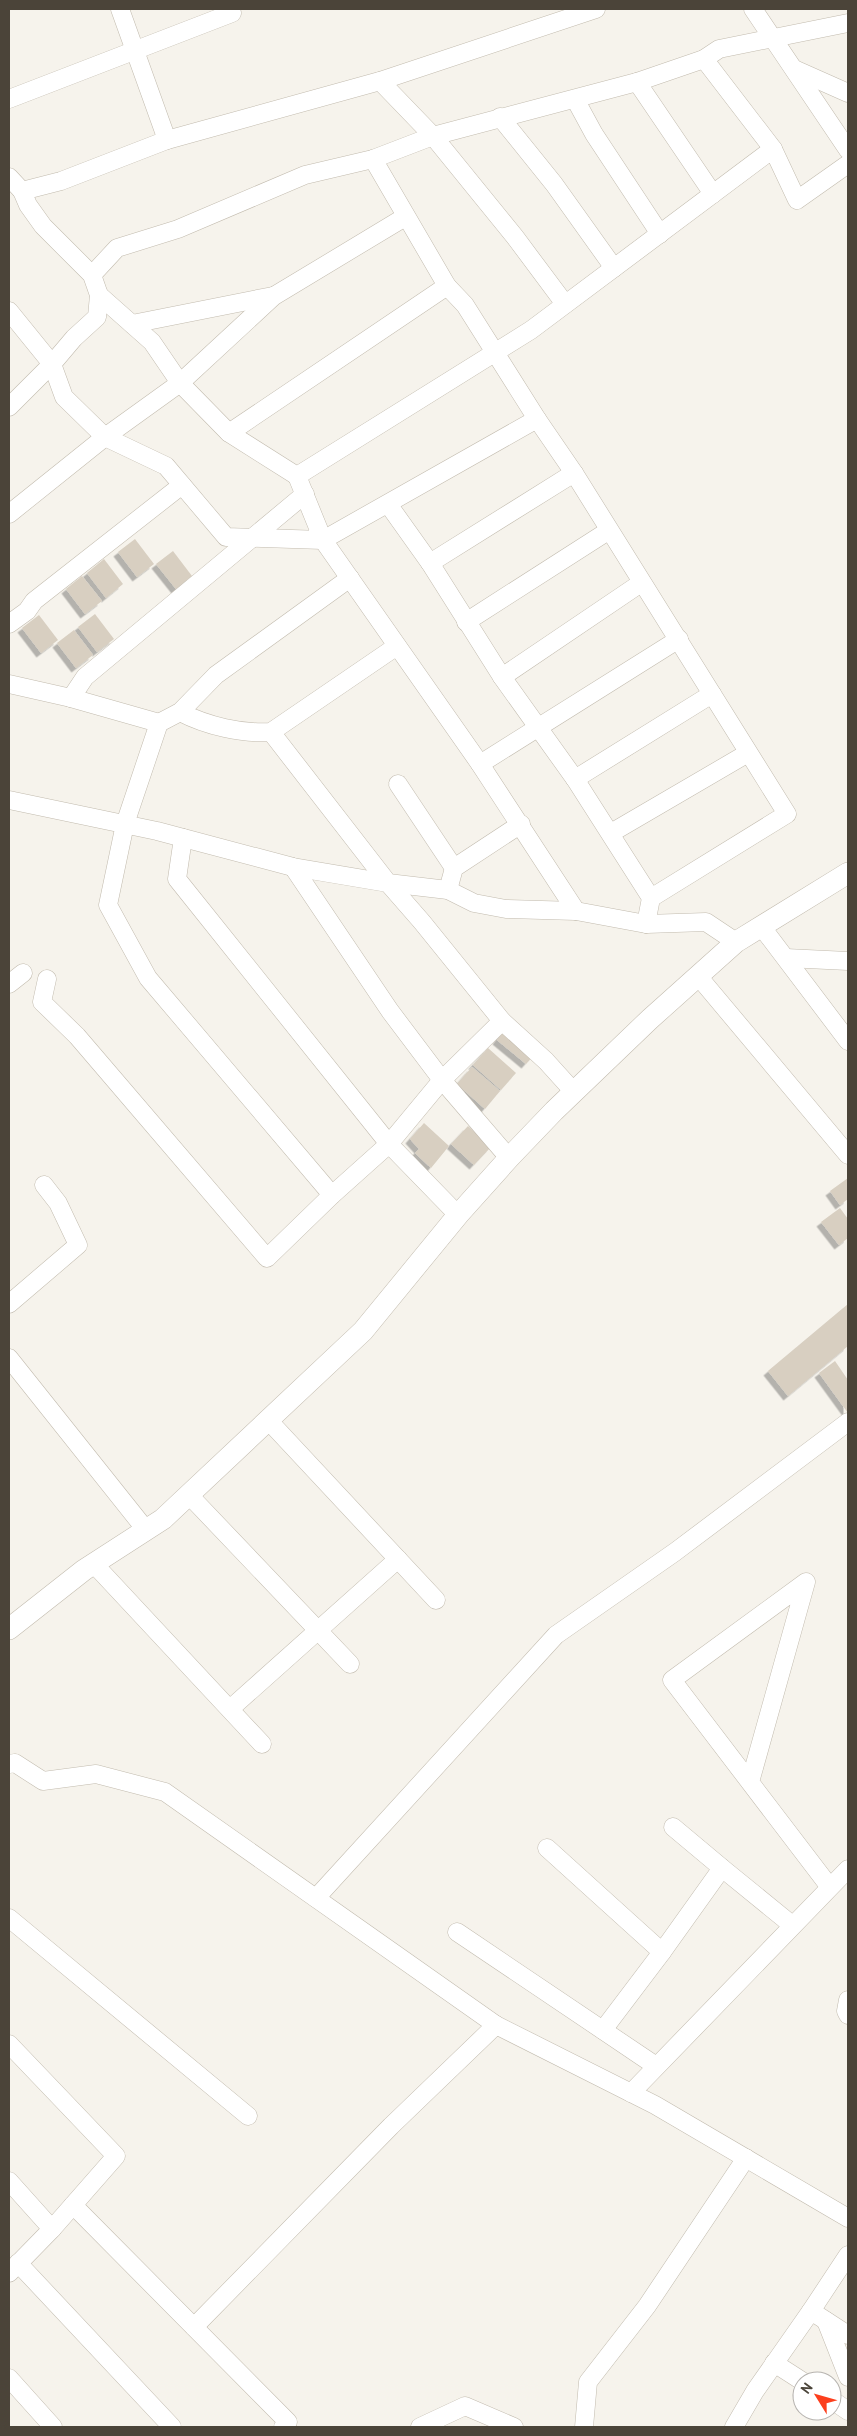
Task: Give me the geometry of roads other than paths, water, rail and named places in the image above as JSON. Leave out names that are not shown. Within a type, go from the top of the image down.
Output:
[{"type":"street","points":[[120,9],[167,140]]},
{"type":"street","points":[[22,191],[61,181],[167,140],[380,81],[596,9]]},
{"type":"street","points":[[753,9],[848,150]]},
{"type":"street","points":[[9,99],[232,13]]},
{"type":"street","points":[[92,275],[117,248],[178,229],[305,175],[373,159],[433,136],[637,82],[704,59],[719,49],[848,23]]},
{"type":"street","points":[[704,59],[773,149],[797,200],[848,164]]},
{"type":"street","points":[[793,69],[848,93]]},
{"type":"street","points":[[380,81],[433,136],[514,236],[565,304]]},
{"type":"street","points":[[637,82],[713,194]]},
{"type":"street","points":[[575,99],[594,134],[660,234]]},
{"type":"street","points":[[500,118],[554,184],[614,268]]},
{"type":"street","points":[[298,476],[531,330],[773,149]]},
{"type":"street","points":[[373,159],[405,217],[447,286],[465,305],[537,419],[574,473],[608,531],[679,639],[748,754],[788,814],[651,898]]},
{"type":"street","points":[[9,177],[22,191],[28,205],[43,226],[92,275],[99,295],[96,317],[9,406]]},
{"type":"street","points":[[9,514],[106,437],[180,383],[274,296],[405,217]]},
{"type":"street","points":[[229,433],[447,286]]},
{"type":"street","points":[[99,295],[152,342],[180,383],[229,433],[298,476],[323,540],[521,824],[576,911]]},
{"type":"street","points":[[132,324],[274,296]]},
{"type":"street","points":[[9,311],[52,364],[64,397],[106,437],[166,466],[226,537],[323,540],[537,419]]},
{"type":"street","points":[[430,563],[574,473]]},
{"type":"street","points":[[9,624],[182,485]]},
{"type":"street","points":[[70,698],[84,677],[305,494]]},
{"type":"street","points":[[388,504],[430,563],[502,677],[575,779],[651,898],[646,924]]},
{"type":"street","points":[[466,622],[608,531]]},
{"type":"street","points":[[9,684],[70,698],[159,723],[180,712],[216,675],[350,578]]},
{"type":"street","points":[[502,677],[641,583]]},
{"type":"street","points":[[480,764],[679,639]]},
{"type":"street","points":[[180,712],[198,721],[256,733],[271,732],[397,646]]},
{"type":"street","points":[[575,779],[712,694]]},
{"type":"street","points":[[159,723],[125,824],[108,905],[154,986],[332,1195]]},
{"type":"street","points":[[271,732],[388,883],[502,1020],[546,1061],[574,1092]]},
{"type":"street","points":[[611,833],[748,754]]},
{"type":"street","points":[[398,784],[454,868]]},
{"type":"street","points":[[9,800],[125,824],[293,867],[388,883],[448,890],[474,903],[506,909],[576,911],[646,924],[706,922],[736,942]]},
{"type":"street","points":[[448,890],[454,868],[521,824]]},
{"type":"street","points":[[183,838],[177,879],[389,1144],[458,1215]]},
{"type":"street","points":[[293,867],[390,1011],[442,1080],[509,1158]]},
{"type":"street","points":[[9,1629],[94,1564],[163,1519],[363,1331],[458,1215],[509,1158],[574,1092],[698,976],[736,942],[848,873]]},
{"type":"street","points":[[761,926],[848,1041]]},
{"type":"street","points":[[786,958],[848,961]]},
{"type":"street","points":[[9,984],[23,973]]},
{"type":"street","points":[[698,976],[848,1155]]},
{"type":"street","points":[[48,979],[42,1002],[77,1036],[268,1258],[332,1195],[389,1144],[442,1080],[502,1020]]},
{"type":"street","points":[[9,1304],[78,1245],[58,1203],[44,1185]]},
{"type":"street","points":[[9,1358],[146,1530]]},
{"type":"street","points":[[268,1420],[436,1600]]},
{"type":"street","points":[[316,1898],[556,1635],[675,1552],[848,1422]]},
{"type":"street","points":[[189,1495],[350,1664]]},
{"type":"street","points":[[230,1709],[317,1629],[398,1559]]},
{"type":"street","points":[[94,1564],[262,1744]]},
{"type":"street","points":[[750,1782],[806,1582],[672,1680],[829,1886]]},
{"type":"street","points":[[9,1764],[15,1763],[42,1781],[96,1774],[165,1792],[496,2025],[631,2093],[848,2218]]},
{"type":"street","points":[[673,1827],[792,1925]]},
{"type":"street","points":[[547,1848],[662,1952]]},
{"type":"street","points":[[603,2030],[722,1868]]},
{"type":"street","points":[[631,2093],[829,1886],[848,1869]]},
{"type":"street","points":[[9,1918],[248,2116]]},
{"type":"street","points":[[457,1932],[656,2066]]},
{"type":"street","points":[[848,2000],[846,2011],[848,2015]]},
{"type":"street","points":[[194,2327],[391,2126],[496,2025]]},
{"type":"street","points":[[9,2044],[116,2156],[52,2230],[14,2268],[172,2427]]},
{"type":"street","points":[[584,2427],[588,2382],[647,2306],[746,2158]]},
{"type":"street","points":[[9,2181],[52,2230]]},
{"type":"street","points":[[73,2205],[194,2327],[288,2426]]},
{"type":"street","points":[[734,2427],[774,2363],[818,2316],[848,2255]]},
{"type":"street","points":[[818,2316],[848,2335]]},
{"type":"street","points":[[818,2316],[848,2378]]},
{"type":"street","points":[[774,2363],[792,2375]]},
{"type":"street","points":[[9,2378],[53,2427]]},
{"type":"street","points":[[420,2427],[465,2406],[514,2427]]}]
